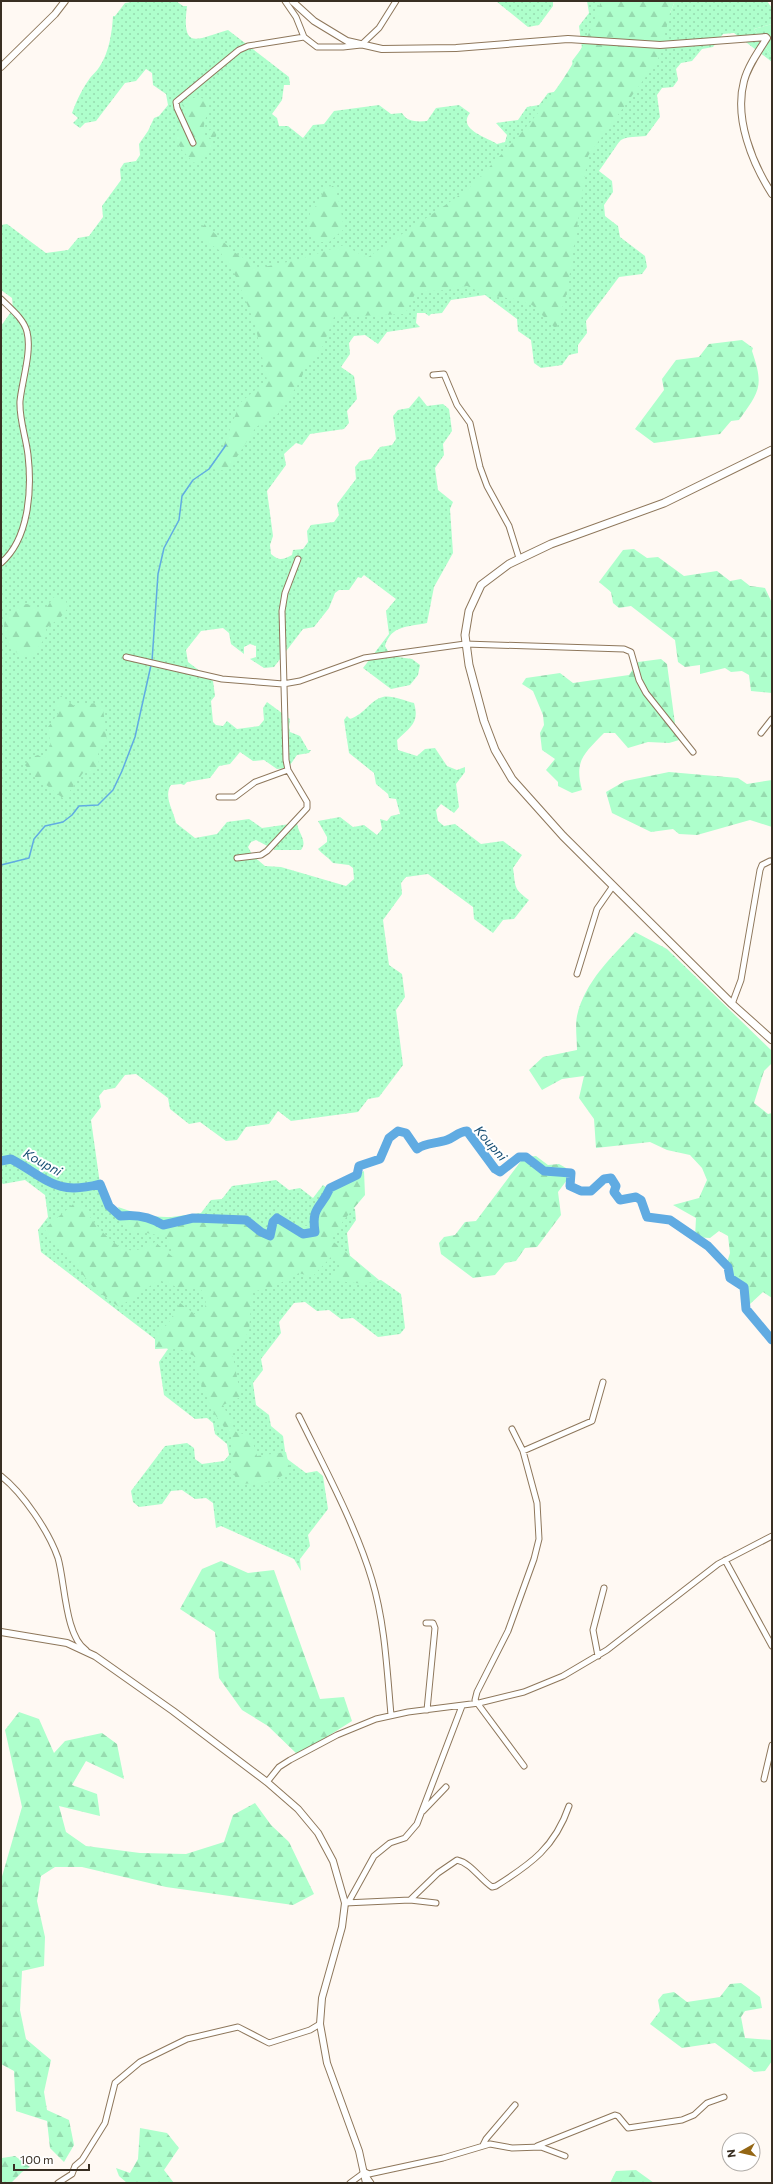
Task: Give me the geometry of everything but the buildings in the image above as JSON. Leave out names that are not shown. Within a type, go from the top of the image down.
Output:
[{"type":"main road","points":[[772,450],[664,503],[552,544],[519,558],[504,567],[481,585],[469,611],[465,644],[484,721],[492,743],[505,769],[522,791],[548,820],[613,886],[732,1004],[772,1040]]},
{"type":"street","points":[[1,67],[55,14],[65,1]]},
{"type":"street","points":[[285,1],[296,17],[304,37],[317,47],[361,45],[379,28],[396,1]]},
{"type":"street","points":[[292,1],[319,24],[348,41],[382,49],[456,48],[568,39],[660,45],[690,41],[769,37]]},
{"type":"street","points":[[192,143],[176,108],[176,102],[239,50],[248,46],[304,37]]},
{"type":"street","points":[[769,37],[744,80],[741,101],[750,150],[762,177],[772,194]]},
{"type":"street","points":[[1,299],[23,322],[28,334],[20,402],[28,456],[29,478],[25,523],[14,548],[1,563]]},
{"type":"street","points":[[432,375],[444,374],[456,405],[470,423],[480,467],[487,486],[509,526],[519,558]]},
{"type":"street","points":[[236,858],[261,855],[267,851],[306,808],[307,802],[288,770],[286,760],[283,684],[283,602],[298,559]]},
{"type":"street","points":[[126,657],[222,679],[283,684],[300,681],[364,658],[465,644],[624,649],[631,652],[639,680],[646,693],[693,752]]},
{"type":"street","points":[[761,733],[772,719]]},
{"type":"street","points":[[219,797],[235,797],[255,782],[288,770]]},
{"type":"street","points":[[732,1004],[741,980],[760,870],[762,865],[770,861]]},
{"type":"street","points":[[577,974],[597,908],[613,886]]},
{"type":"street","points":[[523,1450],[592,1421],[603,1382]]},
{"type":"street","points":[[299,1416],[336,1492],[373,1581],[382,1624],[391,1715]]},
{"type":"street","points":[[512,1429],[523,1450],[537,1503],[539,1539],[534,1559],[508,1631],[475,1696],[476,1703],[524,1766]]},
{"type":"street","points":[[1,1476],[21,1497],[49,1538],[60,1568],[68,1612],[74,1633],[81,1646],[173,1711],[267,1782],[298,1809],[318,1833],[333,1861],[346,1903]]},
{"type":"street","points":[[267,1782],[285,1763],[337,1734],[391,1715],[462,1706],[524,1692],[563,1676],[598,1656],[625,1637],[702,1575],[725,1560],[772,1536]]},
{"type":"street","points":[[725,1560],[772,1646]]},
{"type":"street","points":[[598,1656],[594,1630],[604,1588]]},
{"type":"street","points":[[426,1623],[433,1623],[435,1628],[427,1710]]},
{"type":"street","points":[[1,1632],[56,1640],[87,1651]]},
{"type":"street","points":[[366,2183],[365,2174],[327,2064],[320,2024],[322,1998],[331,1961],[342,1927],[346,1903],[374,1856],[390,1843],[400,1840],[410,1834],[422,1812],[426,1796],[462,1706]]},
{"type":"street","points":[[764,1779],[772,1745]]},
{"type":"street","points":[[422,1812],[446,1787]]},
{"type":"street","points":[[410,1900],[438,1873],[457,1860],[471,1868],[488,1885],[492,1887],[496,1886],[538,1858],[556,1837],[563,1824],[569,1806]]},
{"type":"street","points":[[346,1903],[410,1900],[436,1903]]},
{"type":"street","points":[[58,2183],[72,2174],[105,2123],[115,2083],[140,2062],[187,2039],[231,2029],[242,2028],[269,2043],[310,2030],[320,2024]]},
{"type":"street","points":[[536,2146],[615,2115],[618,2116],[628,2128],[682,2120],[694,2115],[707,2103],[724,2098]]},
{"type":"street","points":[[483,2145],[486,2138],[515,2105]]},
{"type":"street","points":[[350,2183],[365,2174],[443,2158],[483,2145],[498,2144],[512,2148],[536,2146],[546,2148],[565,2156]]},
{"type":"street","points":[[365,2174],[371,2183]]},
{"type":"green space","points":[[138,1],[176,1],[183,6],[187,6],[186,21],[189,36],[194,39],[228,30],[289,77],[290,85],[284,85],[282,100],[272,114],[277,118],[279,126],[288,126],[303,138],[313,125],[324,124],[334,111],[379,105],[391,114],[402,113],[409,120],[427,121],[436,108],[459,105],[470,113],[467,119],[467,124],[470,128],[474,132],[497,144],[505,142],[507,135],[496,123],[518,120],[527,107],[539,105],[548,93],[559,91],[574,72],[572,61],[582,48],[579,26],[589,13],[587,1],[647,1],[670,13],[675,1],[767,1],[772,8],[772,24],[754,29],[772,57],[772,62],[734,33],[723,34],[713,47],[702,49],[692,61],[681,63],[676,69],[678,80],[673,87],[662,88],[657,95],[660,117],[646,136],[630,137],[621,140],[599,171],[612,181],[613,192],[604,205],[605,216],[618,226],[620,237],[645,256],[647,267],[642,274],[619,277],[586,321],[587,333],[578,345],[578,353],[569,355],[562,365],[541,368],[534,363],[531,340],[518,331],[517,319],[485,295],[451,300],[442,313],[431,314],[429,316],[425,313],[417,313],[416,323],[420,327],[387,332],[378,344],[365,335],[354,336],[349,343],[350,354],[341,367],[354,376],[357,399],[347,411],[349,423],[344,429],[310,434],[302,445],[296,443],[284,454],[286,465],[267,491],[273,536],[270,545],[271,554],[276,558],[281,559],[292,555],[293,550],[303,549],[308,542],[307,531],[311,525],[334,522],[339,515],[337,504],[356,479],[355,467],[360,461],[371,459],[380,447],[392,445],[396,439],[393,416],[398,410],[409,408],[419,396],[427,406],[443,404],[449,409],[452,431],[443,444],[444,455],[435,468],[438,490],[453,502],[450,509],[453,553],[434,587],[427,623],[401,628],[391,634],[385,646],[391,656],[412,659],[420,665],[418,675],[410,685],[391,689],[363,668],[389,634],[386,611],[396,599],[364,575],[361,578],[358,577],[349,590],[339,590],[335,593],[329,608],[314,627],[303,629],[274,667],[264,668],[250,659],[256,657],[256,646],[250,644],[244,647],[244,654],[231,644],[229,633],[223,628],[201,631],[186,650],[188,662],[213,681],[215,696],[211,701],[213,722],[216,725],[223,726],[227,721],[237,729],[259,726],[264,720],[263,708],[267,702],[290,719],[290,732],[300,736],[308,750],[311,750],[309,753],[297,755],[288,768],[277,769],[264,760],[253,761],[240,752],[230,764],[219,766],[210,778],[187,782],[184,785],[171,785],[168,794],[176,823],[195,838],[217,834],[227,822],[249,819],[262,828],[297,823],[303,840],[303,847],[301,850],[275,850],[256,840],[251,842],[248,847],[253,856],[265,866],[281,867],[346,886],[354,879],[353,868],[349,865],[333,863],[318,849],[327,842],[327,837],[318,821],[340,817],[353,827],[364,825],[377,835],[382,829],[380,819],[387,821],[391,816],[400,814],[396,799],[389,798],[388,794],[376,784],[374,773],[349,753],[344,720],[347,716],[350,719],[360,714],[378,699],[383,697],[394,697],[414,703],[416,710],[413,724],[397,740],[398,750],[417,756],[425,749],[435,748],[447,766],[457,770],[465,767],[465,772],[456,784],[459,807],[454,813],[441,804],[436,810],[438,821],[444,826],[455,824],[481,844],[503,841],[522,855],[513,868],[516,887],[520,893],[529,900],[514,919],[503,920],[493,933],[474,919],[473,907],[428,874],[406,877],[401,883],[402,894],[383,920],[389,965],[402,974],[405,997],[396,1010],[403,1065],[379,1097],[368,1099],[358,1112],[291,1121],[278,1111],[269,1124],[246,1127],[237,1140],[226,1141],[200,1122],[189,1124],[170,1109],[168,1098],[136,1074],[125,1075],[115,1088],[104,1090],[99,1096],[101,1107],[91,1120],[102,1198],[134,1222],[201,1213],[211,1200],[222,1199],[232,1186],[276,1180],[289,1190],[300,1188],[313,1198],[323,1185],[355,1209],[356,1220],[347,1233],[351,1267],[370,1281],[381,1280],[401,1294],[405,1328],[400,1334],[378,1337],[353,1318],[341,1319],[329,1310],[317,1311],[305,1302],[294,1303],[279,1322],[281,1333],[261,1359],[263,1370],[253,1383],[256,1405],[269,1415],[271,1426],[283,1436],[286,1458],[306,1473],[317,1471],[323,1476],[328,1509],[308,1535],[310,1546],[300,1559],[301,1571],[294,1559],[221,1526],[216,1528],[213,1503],[206,1498],[195,1499],[182,1490],[171,1491],[162,1504],[139,1507],[133,1502],[131,1491],[165,1446],[187,1443],[194,1448],[195,1459],[202,1464],[224,1461],[229,1455],[227,1444],[215,1434],[213,1423],[207,1418],[195,1419],[164,1395],[159,1362],[168,1349],[41,1252],[38,1230],[48,1217],[45,1195],[25,1180],[3,1184],[1,1182],[1,326],[13,309],[12,298],[1,290],[1,225],[7,224],[46,253],[68,250],[78,238],[89,236],[103,217],[102,206],[121,180],[120,169],[124,163],[136,161],[140,155],[139,144],[148,131],[154,118],[159,116],[168,105],[166,94],[153,85],[152,73],[146,69],[136,81],[125,83],[96,121],[85,123],[80,128],[73,123],[78,118],[72,113],[85,86],[99,68],[106,55],[111,36],[113,16],[115,16],[125,3]]},
{"type":"green space","points":[[496,1],[553,1],[553,6],[539,25],[528,27]]},
{"type":"green space","points":[[601,1],[675,1],[670,13],[658,60],[588,156],[567,292],[556,329],[532,305],[514,299],[487,295],[467,286],[446,290],[416,292],[405,314],[334,317],[323,346],[305,366],[301,380],[277,415],[256,427],[228,471],[212,469],[222,450],[240,403],[267,380],[255,324],[236,277],[219,250],[195,234],[205,224],[234,252],[259,268],[297,260],[344,245],[367,258],[469,188],[511,144],[543,107],[571,67],[593,24]]},
{"type":"green space","points":[[772,24],[772,57],[754,29]]},
{"type":"green space","points":[[197,97],[209,100],[210,102],[203,134],[213,148],[194,163],[181,149],[175,137],[177,132],[186,124],[185,108],[182,105],[187,100]]},
{"type":"green space","points":[[212,129],[217,134],[212,139],[207,134]]},
{"type":"green space","points":[[333,186],[338,200],[344,229],[329,242],[317,242],[308,233],[310,213],[321,200],[322,192],[325,187]]},
{"type":"green space","points":[[742,340],[753,348],[752,351],[759,381],[756,395],[739,420],[731,421],[720,434],[654,443],[635,429],[664,390],[662,379],[676,360],[699,357],[709,344]]},
{"type":"green space","points":[[634,549],[647,558],[658,557],[684,576],[717,571],[730,581],[741,579],[750,586],[765,588],[772,603],[772,693],[751,691],[749,675],[742,671],[731,672],[725,668],[700,674],[700,665],[685,667],[678,662],[675,640],[631,606],[619,608],[613,603],[611,592],[599,582],[623,550]]},
{"type":"green space","points":[[54,597],[66,601],[68,608],[60,618],[46,628],[47,635],[33,655],[21,656],[13,649],[5,634],[4,623],[6,617],[21,605],[27,604],[41,609],[47,607]]},
{"type":"green space","points":[[661,659],[667,664],[676,731],[686,738],[669,743],[648,742],[628,748],[615,733],[604,733],[582,758],[579,771],[582,790],[572,793],[558,786],[558,782],[546,770],[555,759],[542,750],[540,733],[544,725],[543,715],[533,691],[522,684],[526,678],[560,673],[573,683],[629,675],[638,662]]},
{"type":"green space","points":[[61,696],[74,706],[96,703],[103,708],[107,741],[98,754],[99,765],[94,772],[83,773],[64,799],[45,784],[44,779],[38,780],[25,765],[32,757],[38,755],[44,759],[51,749],[48,727],[58,714],[56,703]]},
{"type":"green space","points":[[669,772],[738,778],[747,784],[772,780],[772,827],[750,820],[697,835],[679,834],[673,829],[651,832],[612,813],[606,792],[625,781]]},
{"type":"green space","points":[[635,932],[667,949],[772,1051],[772,1063],[764,1071],[754,1103],[768,1114],[772,1113],[772,1298],[763,1292],[750,1304],[725,1269],[730,1253],[728,1236],[719,1231],[710,1238],[695,1237],[696,1218],[673,1205],[699,1198],[707,1180],[702,1168],[690,1155],[667,1150],[650,1142],[596,1148],[594,1119],[579,1098],[584,1076],[562,1079],[542,1090],[529,1070],[543,1057],[577,1050],[577,1016],[586,992],[600,970]]},
{"type":"green space","points":[[536,1156],[548,1165],[559,1164],[566,1168],[567,1180],[558,1192],[561,1215],[537,1247],[525,1248],[516,1261],[505,1263],[495,1275],[473,1278],[441,1254],[439,1243],[444,1237],[455,1235],[465,1222],[476,1221],[524,1157]]},
{"type":"green space","points":[[364,1171],[365,1195],[330,1239],[379,1280],[365,1284],[328,1280],[343,1267],[332,1256],[312,1277],[299,1273],[273,1287],[252,1292],[249,1332],[232,1352],[241,1397],[223,1405],[236,1432],[251,1436],[257,1456],[286,1452],[290,1470],[273,1482],[240,1484],[231,1470],[231,1437],[214,1413],[202,1387],[194,1356],[178,1348],[155,1349],[155,1334],[168,1324],[180,1303],[196,1315],[205,1310],[206,1298],[200,1288],[177,1287],[159,1280],[119,1307],[95,1289],[44,1229],[78,1200],[103,1233],[120,1247],[129,1250],[137,1250],[155,1242],[174,1258],[167,1237],[147,1233],[130,1233],[118,1207],[145,1216],[230,1220],[256,1226],[276,1224],[309,1226],[333,1187]]},
{"type":"green space","points":[[221,1561],[248,1573],[274,1570],[320,1699],[344,1697],[352,1721],[298,1755],[268,1726],[242,1710],[219,1678],[215,1632],[180,1609],[202,1569]]},
{"type":"green space","points":[[19,1712],[39,1719],[54,1753],[65,1741],[102,1733],[117,1744],[124,1779],[86,1761],[72,1785],[97,1794],[100,1816],[59,1806],[66,1832],[86,1846],[140,1853],[186,1854],[224,1842],[233,1815],[255,1803],[271,1825],[289,1842],[314,1894],[293,1905],[166,1887],[82,1867],[55,1867],[41,1876],[37,1901],[45,1937],[44,1966],[22,1971],[20,2010],[26,2039],[51,2060],[44,2092],[47,2110],[69,2120],[74,2145],[64,2162],[50,2148],[47,2121],[16,2111],[14,2071],[1,2064],[1,1880],[22,1807],[5,1730]]},
{"type":"green space","points":[[741,1983],[760,1997],[762,2008],[745,2011],[741,2017],[745,2038],[772,2040],[772,2061],[765,2071],[754,2072],[715,2043],[682,2048],[650,2024],[660,2011],[658,2000],[663,1994],[674,1992],[687,2002],[720,1997],[730,1984]]},
{"type":"green space","points":[[140,2128],[167,2133],[179,2148],[164,2170],[174,2183],[127,2183],[119,2176],[116,2168],[130,2173],[138,2159]]},
{"type":"green space","points":[[15,2156],[30,2167],[22,2172],[11,2183],[1,2183],[2,2158]]},
{"type":"green space","points":[[636,2170],[654,2183],[610,2183],[616,2171]]},
{"type":"waterway","points":[[152,661],[158,574],[164,548],[179,520],[182,496],[193,480],[209,469],[226,445]]},
{"type":"waterway","points":[[1,865],[29,858],[34,839],[45,826],[63,822],[72,815],[79,806],[98,805],[113,790],[135,737],[151,665]]},
{"type":"waterway","name":"Koupni","points":[[1,1161],[11,1159],[52,1184],[62,1187],[85,1187],[100,1184],[109,1206],[120,1216],[142,1216],[163,1225],[193,1218],[246,1220],[261,1232],[270,1236],[273,1222],[277,1218],[303,1234],[315,1232],[314,1217],[330,1188],[357,1175],[359,1166],[380,1159],[389,1138],[398,1131],[406,1133],[417,1149],[424,1145],[447,1140],[461,1132],[467,1131],[495,1169],[500,1172],[519,1157],[526,1157],[544,1171],[571,1173],[570,1186],[581,1191],[591,1191],[604,1179],[611,1178],[616,1186],[614,1192],[620,1200],[636,1197],[641,1200],[647,1217],[670,1220],[708,1246],[728,1267],[730,1278],[744,1287],[746,1309],[772,1340]]}]
